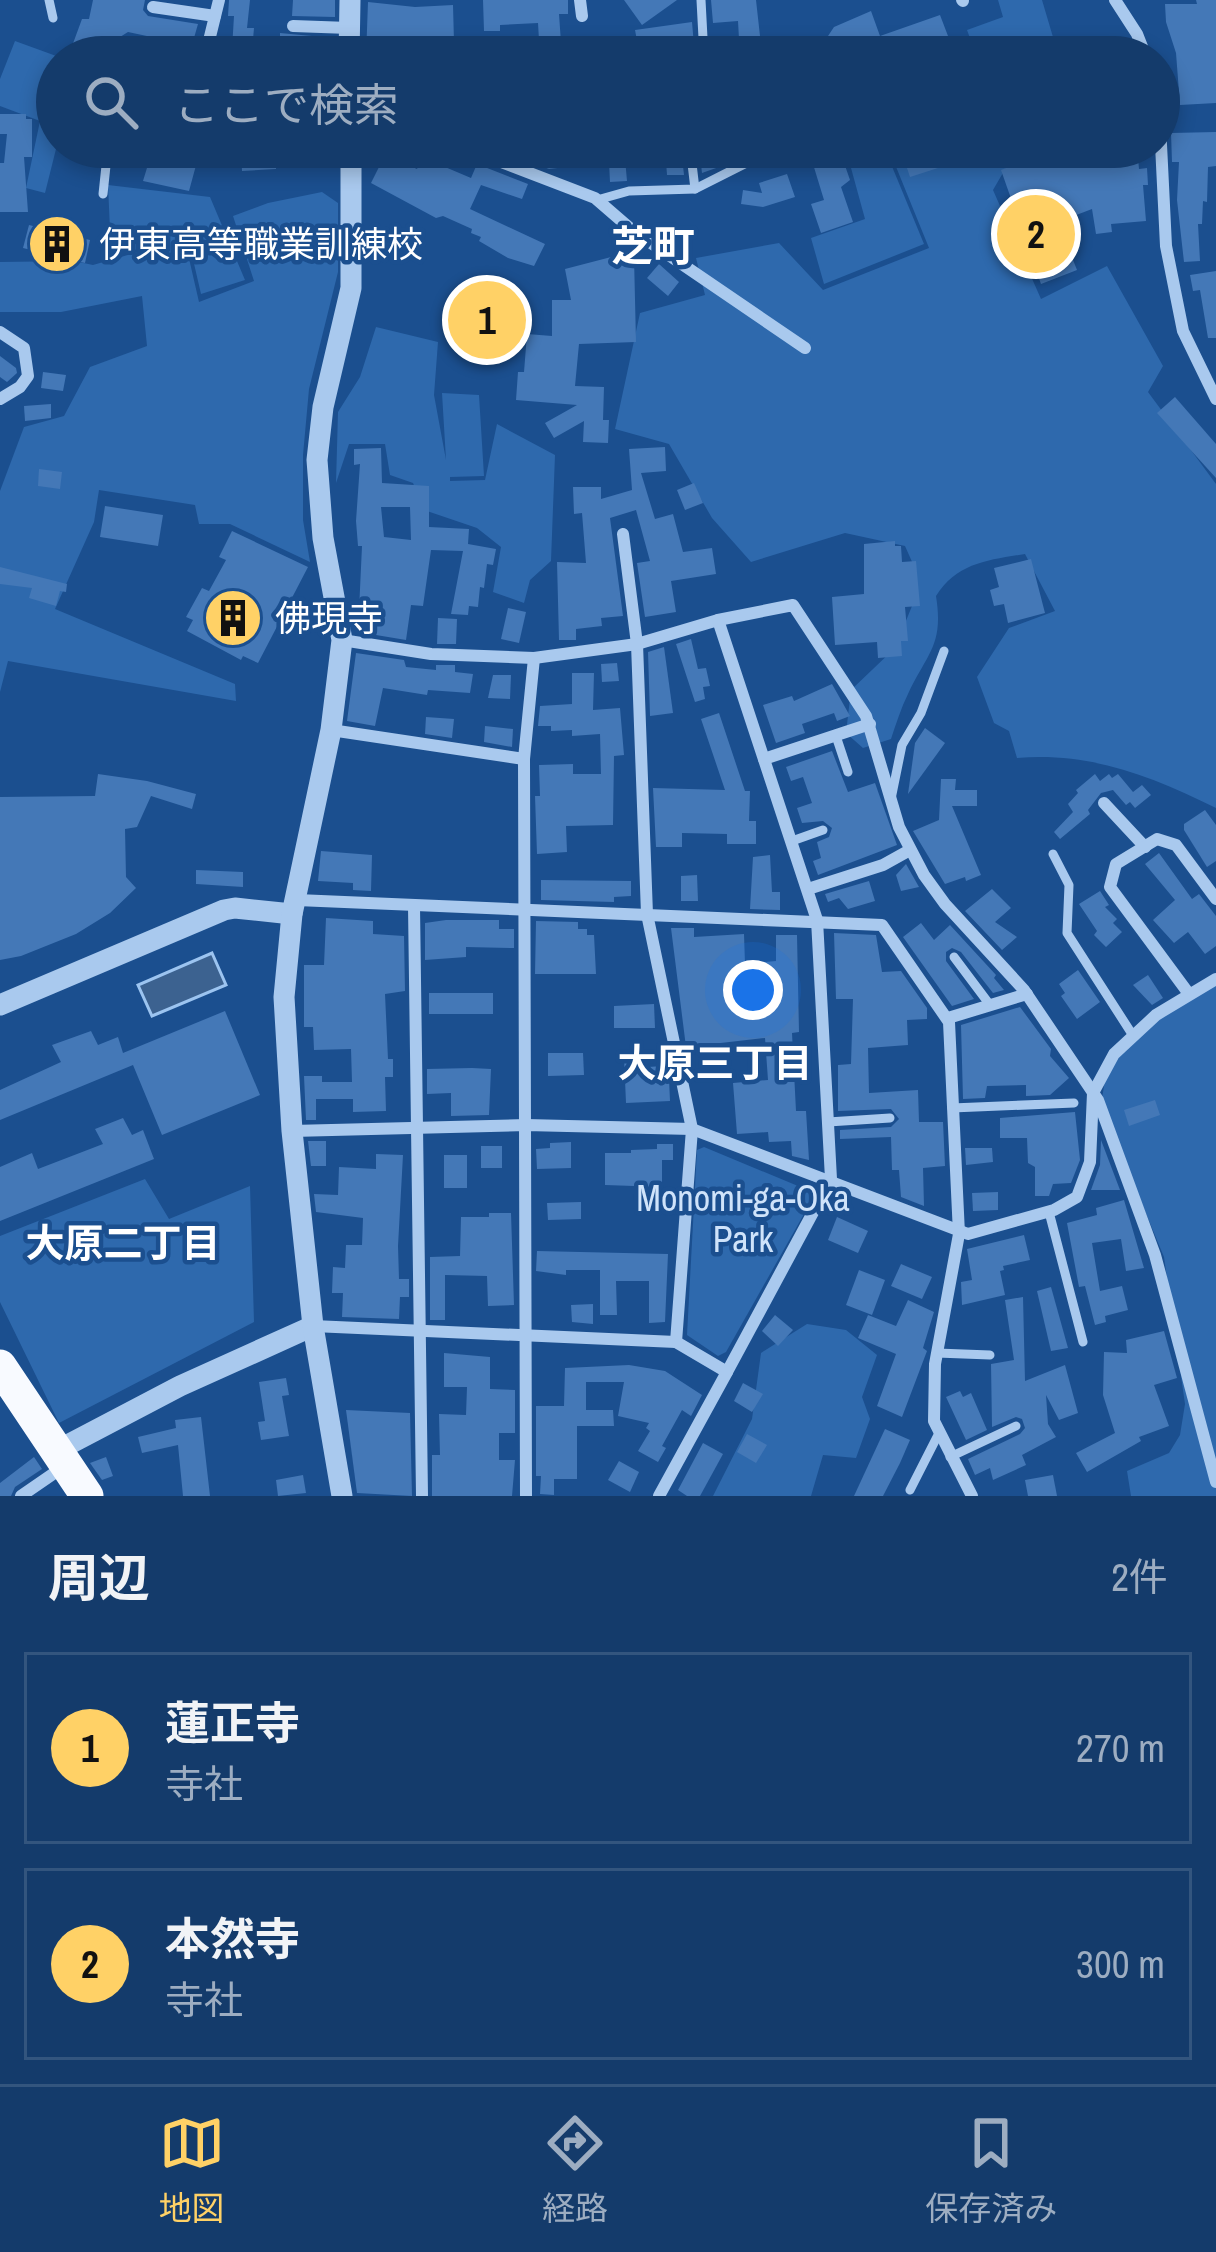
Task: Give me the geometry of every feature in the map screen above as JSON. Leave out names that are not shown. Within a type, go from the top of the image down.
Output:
[{"type":"highway","points":[[0,1366],[87,1496]]},
{"type":"street","points":[[210,36],[219,0]]},
{"type":"street","points":[[349,36],[350,0]]},
{"type":"street","points":[[580,0],[582,16]]},
{"type":"street","points":[[1115,0],[1135,36]]},
{"type":"street","points":[[153,7],[215,16]]},
{"type":"street","points":[[292,26],[349,28]]},
{"type":"street","points":[[342,1496],[313,1326],[292,1131],[284,998],[295,907],[331,730],[342,640],[323,538],[317,460],[323,406],[352,288],[351,168]]},
{"type":"street","points":[[515,168],[597,200],[632,230],[805,348]]},
{"type":"street","points":[[1162,168],[1166,246],[1183,331],[1216,399]]},
{"type":"street","points":[[0,332],[24,348],[28,376],[20,388],[0,399]]},
{"type":"street","points":[[622,534],[637,644],[647,914],[692,1129],[676,1342]]},
{"type":"street","points":[[342,640],[431,654],[533,658],[637,644],[718,620],[794,605],[870,724],[910,850],[945,904],[1027,994],[1093,1093],[1155,1255],[1216,1482]]},
{"type":"street","points":[[659,1496],[830,1184],[817,920],[718,620]]},
{"type":"street","points":[[526,1496],[524,759],[533,658]]},
{"type":"street","points":[[764,759],[870,724]]},
{"type":"street","points":[[331,730],[524,759]]},
{"type":"street","points":[[1104,803],[1145,847]]},
{"type":"street","points":[[1189,994],[1110,886],[1116,864],[1157,839],[1176,844],[1216,899]]},
{"type":"street","points":[[808,889],[883,865],[910,850]]},
{"type":"street","points":[[414,906],[422,1496]]},
{"type":"street","points":[[0,1005],[235,908],[523,908],[882,925],[948,1018],[959,1234],[937,1353],[934,1420],[972,1496]]},
{"type":"street","points":[[292,1131],[526,1126],[692,1129],[959,1234],[1049,1212],[1082,1190],[1090,1162],[1093,1093],[1114,1054],[1132,1034],[1216,980]]},
{"type":"street","points":[[948,1018],[1027,994]]},
{"type":"street","points":[[21,1496],[63,1457],[180,1386],[313,1326],[676,1342],[727,1372]]},
{"type":"lane","points":[[49,0],[52,18]]},
{"type":"lane","points":[[700,0],[703,36]]},
{"type":"lane","points":[[103,194],[105,168]]},
{"type":"lane","points":[[692,168],[694,189]]},
{"type":"lane","points":[[597,200],[629,191],[694,189],[736,168]]},
{"type":"lane","points":[[891,799],[902,745],[917,723],[944,651]]},
{"type":"lane","points":[[836,736],[848,772]]},
{"type":"lane","points":[[792,841],[823,830]]},
{"type":"lane","points":[[1053,854],[1069,886],[1067,934],[1132,1034]]},
{"type":"lane","points":[[954,957],[991,1005]]},
{"type":"lane","points":[[952,1108],[1074,1103]]},
{"type":"lane","points":[[828,1122],[890,1118]]},
{"type":"lane","points":[[1049,1212],[1083,1342]]},
{"type":"lane","points":[[937,1353],[990,1355]]},
{"type":"lane","points":[[950,1457],[1016,1426]]},
{"type":"lane","points":[[910,1490],[938,1435]]},
{"type":"green space","points":[[998,0],[1042,0],[1053,36],[969,36],[967,30],[1003,17]]},
{"type":"green space","points":[[15,41],[36,49],[36,120],[0,106],[0,79]]},
{"type":"green space","points":[[36,140],[36,168],[51,168],[45,193],[26,188]]},
{"type":"green space","points":[[851,168],[893,168],[924,244],[824,284],[811,238],[865,219]]},
{"type":"green space","points":[[897,168],[1006,168],[993,190],[1041,299],[1107,266],[1163,366],[1148,392],[1216,484],[1216,808],[1120,769],[1070,759],[1017,758],[1009,731],[994,723],[977,677],[1009,628],[1055,611],[1025,554],[975,565],[944,585],[936,596],[936,638],[891,739],[863,748],[846,733],[851,690],[895,648],[912,606],[917,573],[905,546],[845,533],[751,562],[712,518],[669,444],[615,429],[640,313],[705,295],[696,258],[779,243],[823,290],[929,248]]},
{"type":"green space","points":[[108,185],[210,197],[245,280],[201,294],[185,241],[199,302],[254,281],[233,216],[322,192],[338,203],[338,272],[309,389],[303,455],[303,520],[310,562],[230,524],[199,524],[195,505],[99,490],[94,522],[55,609],[235,684],[236,701],[8,661],[0,692],[0,491],[24,427],[64,416],[90,367],[147,346],[142,296],[61,312],[0,312],[0,262],[93,265],[152,248],[111,252]]},
{"type":"green space","points":[[376,327],[438,342],[434,395],[446,460],[442,393],[479,395],[484,476],[450,477],[450,481],[485,480],[497,424],[555,455],[551,561],[530,580],[524,603],[493,592],[501,547],[477,528],[424,510],[413,483],[390,475],[385,444],[349,444],[336,483],[338,412],[360,377]]},
{"type":"green space","points":[[1216,984],[1216,1496],[1131,1496],[1127,1471],[1169,1453],[1180,1435],[1185,1404],[1164,1257],[1101,1105],[1107,1067],[1150,1023]]},
{"type":"green space","name":"Monomi-ga-Oka Park","points":[[704,1147],[810,1191],[813,1198],[726,1352],[718,1356],[687,1335],[697,1150]]},
{"type":"green space","points":[[145,1179],[169,1219],[250,1186],[254,1322],[59,1423],[0,1302],[0,1236]]},
{"type":"green space","points":[[807,1324],[846,1330],[877,1355],[862,1397],[870,1419],[856,1458],[823,1455],[811,1496],[713,1496],[752,1419],[761,1353]]},
{"type":"shaded area","points":[[212,953],[226,985],[152,1016],[138,985]]},
{"type":"building","points":[[93,0],[145,0],[143,10],[148,16],[198,24],[195,36],[128,32],[76,36],[82,19],[89,19]]},
{"type":"building","points":[[229,0],[250,0],[247,28],[254,28],[253,36],[233,36],[234,16],[228,16]]},
{"type":"building","points":[[293,0],[335,0],[335,17],[292,16]]},
{"type":"building","points":[[483,0],[568,0],[568,14],[559,14],[561,36],[539,36],[538,23],[484,31]]},
{"type":"building","points":[[624,0],[677,0],[642,25]]},
{"type":"building","points":[[711,0],[756,0],[760,36],[739,36],[738,21],[713,23]]},
{"type":"building","points":[[1196,0],[1216,0],[1216,103],[1180,105],[1180,36],[1171,36],[1165,4],[1197,4]]},
{"type":"building","points":[[368,2],[453,5],[454,36],[367,36]]},
{"type":"building","points":[[871,11],[880,36],[828,36],[834,27]]},
{"type":"building","points":[[940,15],[948,36],[880,36]]},
{"type":"building","points":[[692,22],[693,36],[636,36],[635,30]]},
{"type":"building","points":[[0,114],[26,114],[26,119],[32,119],[32,157],[24,157],[28,212],[0,212],[0,163],[4,163],[7,134],[0,134]]},
{"type":"building","points":[[1216,132],[1216,166],[1208,167],[1207,202],[1203,201],[1202,224],[1198,224],[1200,261],[1184,262],[1177,200],[1180,133]]},
{"type":"building","points":[[147,168],[195,168],[189,191],[143,181]]},
{"type":"building","points":[[378,168],[447,168],[471,178],[475,168],[487,168],[528,184],[522,199],[481,185],[470,209],[545,244],[534,266],[479,241],[481,237],[471,233],[472,229],[443,216],[436,218],[371,183]]},
{"type":"building","points":[[609,168],[626,168],[627,181],[610,182]]},
{"type":"building","points":[[666,168],[683,168],[684,175],[667,175]]},
{"type":"building","points":[[814,168],[846,168],[850,180],[841,187],[853,222],[821,233],[811,204],[824,200]]},
{"type":"building","points":[[907,168],[938,168],[910,177]]},
{"type":"building","points":[[1147,168],[1148,185],[1143,185],[1146,221],[1111,224],[1112,232],[1096,234],[1092,209],[1058,222],[1077,270],[1041,284],[1001,170]]},
{"type":"building","points":[[787,174],[795,197],[763,207],[741,204],[743,190],[762,193],[759,183]]},
{"type":"building","name":"伊東高等職業訓練校","points":[[29,225],[90,240],[85,263],[23,248]]},
{"type":"building","points":[[615,256],[634,257],[636,342],[579,344],[575,386],[604,387],[608,443],[583,442],[584,421],[554,438],[545,423],[577,405],[516,400],[527,334],[552,336],[552,300],[571,300],[565,269]]},
{"type":"building","points":[[659,264],[679,282],[668,296],[647,278]]},
{"type":"building","points":[[1216,271],[1216,338],[1208,338],[1200,290],[1193,291],[1190,275]]},
{"type":"building","points":[[477,296],[511,316],[491,349],[462,334],[469,322],[463,318]]},
{"type":"building","points":[[0,356],[16,368],[7,382],[0,377]]},
{"type":"building","points":[[43,372],[66,375],[63,391],[41,388]]},
{"type":"building","points":[[1175,397],[1216,444],[1216,478],[1157,413]]},
{"type":"building","points":[[51,404],[51,418],[25,421],[24,406]]},
{"type":"building","points":[[665,447],[666,471],[641,473],[655,519],[673,514],[683,552],[712,548],[716,574],[671,581],[676,612],[645,617],[637,563],[650,561],[636,510],[610,518],[623,616],[601,618],[602,626],[576,629],[576,640],[559,640],[557,562],[586,563],[582,513],[574,514],[573,487],[601,487],[601,499],[632,490],[629,449]]},
{"type":"building","points":[[381,448],[382,483],[429,486],[429,527],[469,529],[468,544],[496,549],[493,565],[487,564],[478,607],[469,606],[468,615],[451,614],[463,551],[431,550],[423,606],[411,605],[406,640],[358,632],[362,546],[358,546],[356,521],[360,464],[354,465],[354,449]],"holes":[[[381,507],[410,507],[411,540],[384,537]]]},
{"type":"building","points":[[39,469],[62,472],[60,489],[38,486]]},
{"type":"building","points":[[694,483],[703,503],[685,510],[677,490]]},
{"type":"building","points":[[105,506],[163,515],[158,546],[100,537]]},
{"type":"building","points":[[232,531],[308,567],[258,663],[243,656],[241,660],[187,631],[193,620],[186,617],[202,588],[209,591],[226,560],[219,557]]},
{"type":"building","points":[[895,541],[895,546],[901,546],[902,562],[916,561],[920,606],[905,607],[908,641],[901,641],[902,656],[878,658],[877,642],[835,645],[832,597],[864,594],[864,544]]},
{"type":"building","points":[[1031,559],[1045,613],[1008,623],[1004,604],[994,606],[990,590],[999,587],[994,568]]},
{"type":"building","points":[[0,567],[67,584],[66,592],[60,591],[56,606],[29,598],[32,588],[0,584]]},
{"type":"building","points":[[508,608],[526,612],[519,643],[501,639]]},
{"type":"building","points":[[438,618],[457,619],[456,644],[437,644]]},
{"type":"building","points":[[691,639],[698,669],[706,668],[710,686],[703,687],[705,699],[695,702],[676,644]]},
{"type":"building","points":[[664,647],[673,713],[650,716],[648,652]]},
{"type":"building","points":[[356,653],[404,660],[406,667],[436,670],[436,665],[455,665],[455,672],[473,674],[470,693],[428,690],[427,695],[383,688],[375,726],[347,721]]},
{"type":"building","points":[[617,663],[619,681],[602,682],[601,664]]},
{"type":"building","points":[[572,673],[594,673],[593,710],[620,708],[624,755],[614,756],[613,825],[566,826],[567,852],[537,854],[539,765],[573,764],[573,774],[601,774],[600,734],[572,736],[572,730],[538,726],[540,706],[572,704]]},
{"type":"building","points":[[493,675],[511,675],[510,699],[488,698]]},
{"type":"building","points":[[832,684],[850,716],[837,721],[834,713],[802,724],[805,733],[776,743],[763,705],[792,696],[794,701]]},
{"type":"building","points":[[719,713],[745,791],[750,791],[749,821],[756,821],[756,844],[727,844],[727,834],[682,833],[682,847],[656,847],[653,788],[725,790],[701,719]]},
{"type":"building","points":[[426,717],[454,719],[452,738],[425,734]]},
{"type":"building","points":[[485,726],[513,729],[512,747],[484,742]]},
{"type":"building","points":[[925,728],[945,743],[908,794],[915,743]]},
{"type":"building","points":[[832,751],[848,792],[875,783],[897,845],[818,875],[813,861],[821,858],[817,842],[829,837],[832,828],[823,821],[802,823],[797,808],[812,803],[803,777],[791,781],[786,767]]},
{"type":"building","points":[[98,774],[196,794],[192,809],[151,796],[137,827],[125,829],[126,877],[136,888],[110,913],[76,934],[0,960],[0,797],[95,796]]},
{"type":"building","points":[[1095,774],[1100,781],[1118,774],[1133,792],[1142,785],[1151,795],[1135,808],[1113,790],[1101,793],[1088,810],[1090,814],[1060,839],[1054,832],[1073,812],[1068,804]]},
{"type":"building","points":[[941,779],[956,779],[955,790],[977,790],[977,806],[952,806],[981,875],[945,884],[913,831],[939,820]]},
{"type":"building","points":[[1205,810],[1216,825],[1216,861],[1207,867],[1184,830],[1184,824]]},
{"type":"building","points":[[321,851],[372,855],[371,891],[353,890],[353,883],[318,881]]},
{"type":"building","points":[[1159,853],[1192,899],[1199,894],[1216,916],[1216,946],[1205,954],[1188,932],[1174,943],[1153,920],[1175,900],[1145,864]]},
{"type":"building","points":[[770,855],[772,892],[780,892],[780,910],[750,909],[753,857]]},
{"type":"building","points":[[906,864],[919,887],[901,891],[896,875]]},
{"type":"building","points":[[196,870],[243,872],[243,887],[196,884]]},
{"type":"building","points":[[697,875],[698,901],[681,901],[681,876]]},
{"type":"building","points":[[541,880],[631,881],[631,896],[614,897],[614,902],[541,900]]},
{"type":"building","points":[[869,881],[875,901],[848,909],[839,898],[828,902],[825,894]]},
{"type":"building","points":[[992,889],[1011,908],[995,922],[1017,937],[1002,950],[965,911]]},
{"type":"building","points":[[1100,891],[1109,905],[1105,907],[1117,919],[1113,923],[1122,932],[1106,947],[1094,935],[1097,931],[1079,904]]},
{"type":"building","points":[[326,918],[373,921],[373,934],[404,936],[405,991],[385,994],[388,1059],[393,1059],[393,1077],[385,1077],[386,1111],[353,1112],[353,1099],[316,1099],[316,1120],[306,1120],[304,1076],[322,1076],[322,1082],[352,1082],[351,1049],[314,1050],[313,1027],[304,1027],[304,965],[324,965]]},
{"type":"building","points":[[499,920],[499,929],[514,929],[514,948],[466,947],[466,957],[425,960],[425,923]]},
{"type":"building","points":[[536,921],[578,922],[578,929],[594,935],[596,974],[535,974]]},
{"type":"building","points":[[921,923],[934,940],[950,925],[1004,990],[993,993],[961,952],[952,948],[946,952],[946,961],[974,999],[952,1006],[903,937]]},
{"type":"building","points":[[671,928],[694,928],[694,937],[744,934],[745,964],[776,961],[776,935],[797,935],[799,1032],[792,1033],[796,1111],[806,1111],[809,1160],[792,1156],[791,1141],[769,1142],[768,1132],[737,1134],[733,1083],[768,1080],[765,1038],[686,1047]]},
{"type":"building","points":[[834,933],[876,935],[882,972],[901,971],[927,1008],[927,1019],[907,1020],[908,1045],[868,1048],[869,1093],[918,1090],[919,1122],[943,1122],[945,1166],[923,1168],[924,1206],[901,1197],[899,1170],[892,1170],[891,1137],[840,1139],[840,1130],[891,1127],[899,1119],[891,1109],[838,1111],[838,1065],[851,1064],[853,999],[836,999]]},
{"type":"building","points":[[1078,970],[1100,1002],[1077,1019],[1061,996],[1065,993],[1059,984]]},
{"type":"building","points":[[1148,975],[1163,998],[1152,1005],[1133,985]]},
{"type":"building","points":[[429,993],[493,993],[493,1014],[429,1014]]},
{"type":"building","points":[[654,1004],[655,1028],[614,1028],[614,1006]]},
{"type":"building","points":[[1020,1007],[1069,1078],[1050,1095],[1026,1096],[1026,1085],[987,1086],[985,1098],[963,1099],[961,1025]]},
{"type":"building","points":[[225,1011],[260,1095],[162,1135],[133,1065],[0,1120],[0,1090],[61,1062],[52,1045],[91,1031],[98,1045],[118,1037],[123,1053]]},
{"type":"building","points":[[548,1053],[583,1053],[584,1075],[548,1076]]},
{"type":"building","points":[[647,1056],[648,1067],[663,1066],[670,1101],[626,1103],[624,1057]]},
{"type":"building","points":[[427,1069],[491,1069],[489,1115],[451,1116],[451,1093],[427,1094]]},
{"type":"building","points":[[1155,1100],[1160,1115],[1129,1126],[1124,1110]]},
{"type":"building","points":[[1075,1112],[1080,1160],[1071,1183],[1053,1184],[1049,1196],[1035,1196],[1035,1167],[1028,1163],[1027,1138],[1000,1138],[1000,1118]]},
{"type":"building","points":[[123,1118],[132,1135],[143,1130],[154,1159],[0,1221],[0,1167],[32,1153],[38,1169],[103,1144],[95,1129]]},
{"type":"building","points":[[1101,1140],[1120,1190],[1091,1190],[1100,1165]]},
{"type":"building","points":[[308,1141],[326,1141],[326,1166],[311,1166]]},
{"type":"building","points":[[571,1142],[571,1168],[537,1169],[536,1149]]},
{"type":"building","points":[[657,1144],[673,1144],[673,1160],[662,1160],[662,1196],[634,1196],[634,1186],[605,1185],[605,1153],[657,1149]]},
{"type":"building","points":[[481,1146],[502,1146],[502,1168],[481,1168]]},
{"type":"building","points":[[965,1148],[992,1148],[993,1162],[966,1165]]},
{"type":"building","points":[[376,1154],[403,1155],[399,1279],[409,1279],[409,1297],[400,1297],[399,1319],[342,1317],[343,1293],[332,1293],[333,1267],[345,1268],[346,1245],[362,1245],[363,1218],[316,1212],[314,1194],[338,1195],[339,1167],[376,1169]]},
{"type":"building","points":[[444,1155],[467,1155],[467,1188],[444,1188]]},
{"type":"building","points":[[698,1190],[710,1190],[710,1214],[696,1214]]},
{"type":"building","points":[[998,1192],[998,1210],[973,1211],[972,1193]]},
{"type":"building","points":[[1124,1200],[1144,1268],[1126,1271],[1121,1239],[1092,1243],[1100,1291],[1122,1286],[1128,1310],[1105,1316],[1106,1322],[1095,1325],[1085,1286],[1079,1287],[1067,1223],[1097,1215],[1096,1208]]},
{"type":"building","points":[[581,1202],[581,1219],[548,1220],[547,1203]]},
{"type":"building","points":[[489,1213],[511,1213],[514,1305],[488,1306],[487,1276],[445,1275],[445,1320],[430,1320],[430,1257],[460,1256],[461,1217],[489,1217]]},
{"type":"building","points":[[837,1217],[868,1231],[858,1253],[828,1240]]},
{"type":"building","points":[[1024,1235],[1030,1260],[1003,1266],[1005,1295],[962,1305],[961,1282],[972,1280],[967,1249]]},
{"type":"building","points":[[537,1251],[668,1254],[665,1322],[649,1323],[649,1281],[616,1281],[617,1315],[600,1315],[600,1270],[566,1270],[566,1275],[536,1271]]},
{"type":"building","points":[[901,1264],[932,1277],[922,1299],[891,1286]]},
{"type":"building","points":[[859,1270],[885,1280],[872,1315],[846,1305]]},
{"type":"building","points":[[1051,1287],[1068,1348],[1051,1351],[1037,1291]]},
{"type":"building","points":[[1023,1297],[1025,1381],[1065,1365],[1078,1413],[1059,1420],[1046,1395],[1048,1424],[1056,1437],[1022,1455],[1026,1465],[993,1480],[990,1468],[975,1475],[968,1459],[1025,1428],[1016,1417],[992,1427],[991,1364],[1014,1360],[1005,1300]]},
{"type":"building","points":[[908,1300],[934,1312],[923,1348],[927,1351],[902,1417],[877,1406],[896,1354],[858,1338],[868,1315],[896,1326]]},
{"type":"building","points":[[593,1304],[593,1324],[572,1322],[571,1305]]},
{"type":"building","points":[[775,1315],[793,1330],[778,1346],[762,1331]]},
{"type":"building","points":[[1164,1331],[1177,1378],[1154,1385],[1169,1426],[1139,1437],[1141,1441],[1087,1472],[1076,1453],[1115,1433],[1103,1395],[1104,1352],[1127,1353],[1126,1340]]},
{"type":"building","points":[[444,1353],[490,1357],[490,1389],[515,1390],[515,1433],[499,1433],[499,1460],[515,1460],[512,1496],[432,1496],[432,1455],[440,1455],[439,1414],[466,1415],[467,1387],[444,1387]]},
{"type":"building","points":[[629,1365],[665,1371],[702,1395],[691,1416],[682,1410],[658,1462],[638,1451],[650,1431],[649,1423],[618,1416],[624,1382],[586,1382],[586,1410],[613,1410],[614,1426],[577,1426],[577,1479],[554,1479],[554,1495],[540,1494],[536,1406],[564,1406],[565,1368]]},
{"type":"building","points":[[286,1378],[289,1395],[282,1396],[289,1436],[261,1440],[258,1422],[265,1421],[259,1382]]},
{"type":"building","points":[[743,1383],[763,1394],[752,1412],[734,1401]]},
{"type":"building","points":[[960,1391],[963,1397],[971,1393],[987,1430],[966,1440],[946,1397]]},
{"type":"building","points":[[346,1410],[410,1413],[412,1496],[357,1493]]},
{"type":"building","points":[[201,1417],[210,1496],[183,1496],[178,1445],[142,1453],[138,1437],[176,1428],[175,1420]]},
{"type":"building","points":[[885,1429],[910,1440],[900,1463],[883,1496],[854,1496]]},
{"type":"building","points":[[747,1434],[767,1445],[756,1463],[737,1452]]},
{"type":"building","points":[[703,1443],[723,1454],[700,1496],[687,1496],[678,1490]]},
{"type":"building","points":[[34,1457],[42,1469],[15,1487],[11,1496],[0,1496],[0,1483]]},
{"type":"building","points":[[106,1457],[113,1476],[102,1480],[90,1463]]},
{"type":"building","points":[[619,1461],[639,1472],[630,1492],[608,1480]]},
{"type":"building","points":[[303,1475],[306,1493],[278,1496],[276,1480]]},
{"type":"building","points":[[1053,1475],[1057,1496],[1028,1496],[1025,1480]]},
{"type":"place","name":"本然寺","points":[[1036,234]]},
{"type":"place","name":"伊東高等職業訓練校","points":[[57,244]]},
{"type":"place","name":"蓮正寺","points":[[487,320]]},
{"type":"place","name":"佛現寺","points":[[233,618]]},
{"type":"district","name":"芝町","points":[[653,246]]},
{"type":"district","name":"大原三丁目","points":[[715,1063]]},
{"type":"district","name":"大原二丁目","points":[[123,1243]]}]
